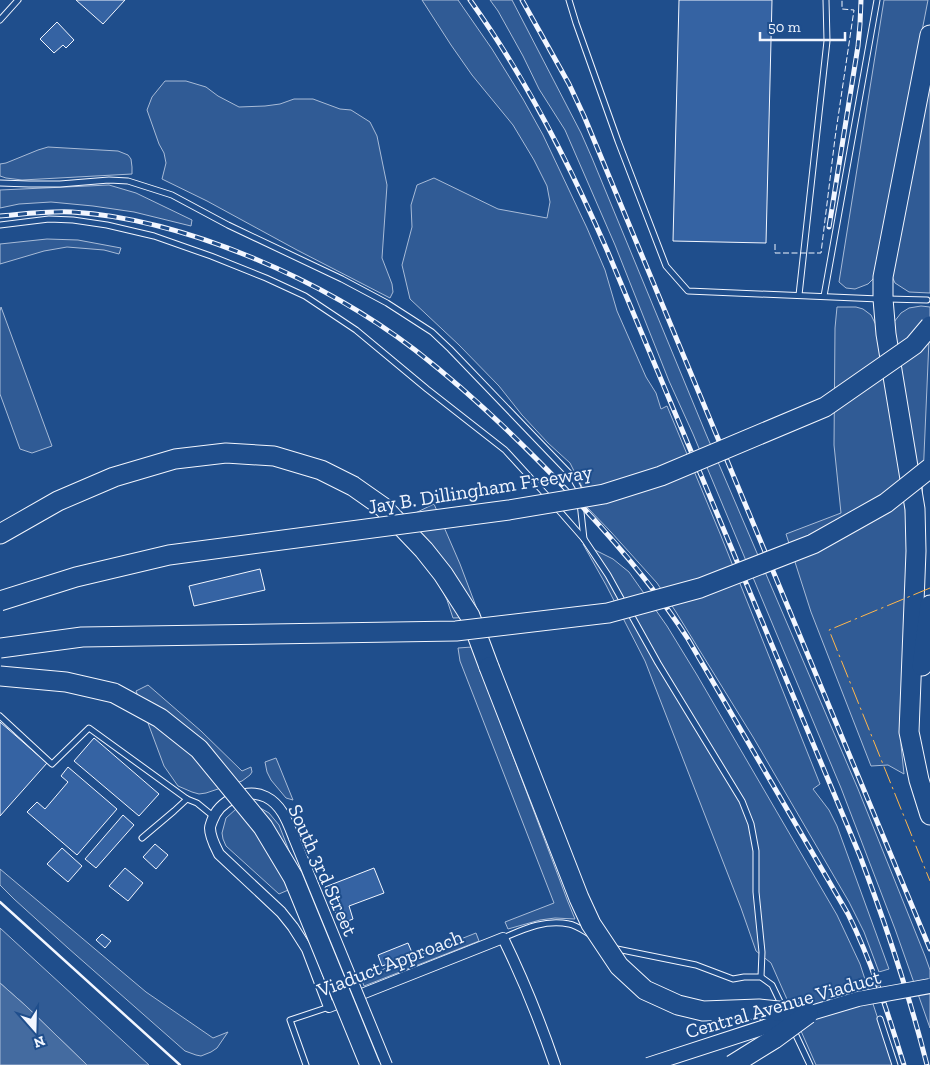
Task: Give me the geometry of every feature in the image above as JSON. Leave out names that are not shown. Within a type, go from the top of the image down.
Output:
[{"type":"highway","points":[[930,35],[883,277],[886,334],[915,509],[916,551],[909,732],[919,780],[930,815]]},
{"type":"highway","name":"Jay B. Dillingham Freeway","points":[[0,601],[76,577],[169,555],[509,510],[604,494],[661,476],[825,407],[914,345],[930,326]]},
{"type":"highway","points":[[0,534],[58,501],[114,477],[174,459],[226,453],[274,456],[321,470],[353,486],[383,507],[424,550],[443,574],[470,616],[578,898],[591,924],[619,966],[645,990],[678,1005],[703,1011],[760,1009],[808,1014]]},
{"type":"highway","points":[[0,648],[82,637],[456,631],[608,613],[700,588],[813,544],[886,503],[930,468]]},
{"type":"highway","points":[[919,780],[920,686],[930,607]]},
{"type":"highway","points":[[0,676],[66,682],[114,693],[160,718],[199,749],[263,827],[293,877],[370,1065]]},
{"type":"highway","points":[[732,1065],[774,1039],[808,1014]]},
{"type":"main road","name":"Central Avenue Viaduct","points":[[648,1065],[858,999],[930,986]]},
{"type":"street","name":"South 3rd Street","points":[[214,816],[219,808],[228,801],[242,795],[253,794],[266,797],[284,814],[387,1065]]},
{"type":"street","points":[[214,816],[210,827],[213,841],[219,854],[280,912],[293,927],[307,949],[329,1006]]},
{"type":"street","points":[[503,938],[520,972],[555,1065]]},
{"type":"street","name":"Viaduct Approach","points":[[329,1006],[503,938]]},
{"type":"lane","points":[[0,20],[18,0]]},
{"type":"lane","points":[[569,0],[615,132],[666,266],[688,291],[927,300]]},
{"type":"lane","points":[[799,295],[826,41],[826,0]]},
{"type":"lane","points":[[824,296],[877,0]]},
{"type":"lane","points":[[0,182],[60,184],[109,180],[128,181],[146,186],[172,195],[228,225],[387,302],[432,332],[571,475],[578,487],[584,539]]},
{"type":"lane","points":[[0,225],[49,219],[74,220],[107,225],[154,236],[266,278],[305,296],[356,330],[504,450],[584,539],[608,575],[658,663],[742,801],[751,824],[756,851],[756,892],[762,952],[761,977]]},
{"type":"lane","points":[[0,716],[52,764],[89,728],[214,816]]},
{"type":"lane","points":[[142,838],[187,798]]},
{"type":"lane","points":[[503,938],[530,926],[550,922],[570,924],[617,949],[696,965],[733,979],[761,977],[772,985],[810,1065]]},
{"type":"lane","name":"Viaduct Approach","points":[[306,1065],[290,1020],[329,1006]]},
{"type":"lane","points":[[880,1019],[895,1065]]},
{"type":"shaded area","points":[[422,0],[458,0],[492,49],[543,135],[605,270],[617,311],[646,377],[656,393],[661,409],[667,406],[721,536],[820,784],[813,789],[829,810],[837,826],[889,969],[879,972],[864,932],[849,902],[753,737],[657,583],[584,504],[582,487],[570,463],[548,443],[499,386],[459,345],[410,299],[402,265],[412,227],[411,205],[417,185],[434,178],[498,209],[547,218],[550,202],[547,186],[513,125],[472,75]]},
{"type":"shaded area","points":[[490,0],[512,0],[592,158],[706,434],[858,789],[925,956],[930,970],[930,1028],[895,929],[841,788],[669,381],[615,245],[565,130],[539,89],[523,56]]},
{"type":"shaded area","points":[[884,0],[928,0],[889,201],[878,271],[868,284],[855,289],[846,288],[839,282]]},
{"type":"shaded area","points":[[930,68],[930,293],[909,292],[895,283],[891,274]]},
{"type":"shaded area","points":[[165,81],[186,81],[206,87],[239,107],[280,104],[294,99],[313,99],[340,109],[351,110],[370,122],[377,136],[387,185],[382,258],[392,284],[393,292],[390,298],[162,179],[166,163],[164,153],[147,110],[152,97]]},
{"type":"shaded area","points":[[48,147],[118,151],[128,155],[131,159],[132,174],[22,180],[0,176],[0,164]]},
{"type":"shaded area","points":[[109,185],[136,193],[192,220],[191,226],[134,212],[51,202],[19,204],[0,208],[0,190]]},
{"type":"shaded area","points":[[47,239],[78,240],[121,248],[119,254],[104,250],[67,247],[44,251],[0,264],[0,244]]},
{"type":"shaded area","points":[[1,307],[52,446],[32,453],[20,449],[0,394]]},
{"type":"shaded area","points":[[837,307],[863,309],[871,315],[876,325],[905,505],[907,545],[901,745],[904,774],[888,765],[871,766],[811,612],[786,534],[841,513],[834,445],[835,328]]},
{"type":"shaded area","points":[[930,307],[930,317],[921,524],[893,337],[894,322],[901,313],[909,308]]},
{"type":"shaded area","points":[[434,504],[480,617],[453,618],[447,600],[407,517]]},
{"type":"shaded area","points":[[583,544],[613,559],[629,572],[667,626],[697,675],[837,915],[860,964],[893,1065],[816,1065],[771,963],[756,951],[645,661]]},
{"type":"shaded area","points":[[472,647],[575,919],[555,918],[540,920],[508,929],[505,922],[554,903],[460,661],[458,648]]},
{"type":"shaded area","points":[[148,685],[201,731],[242,771],[251,767],[252,772],[250,775],[242,781],[206,793],[199,794],[178,786],[164,766],[136,691]]},
{"type":"shaded area","points":[[276,758],[293,800],[286,798],[267,772],[265,762]]},
{"type":"shaded area","points":[[252,806],[269,813],[279,825],[302,884],[279,894],[226,846],[222,833],[226,818],[236,809]]},
{"type":"shaded area","points":[[0,869],[146,992],[213,1038],[228,1032],[217,1048],[201,1056],[185,1051],[14,899],[0,885]]},
{"type":"shaded area","points":[[0,928],[149,1065],[87,1065],[0,983]]},
{"type":"shaded area","points":[[476,933],[479,941],[364,986],[361,978]]},
{"type":"shaded area","points":[[0,983],[26,1006],[87,1065],[0,1065]]},
{"type":"building","points":[[76,0],[125,0],[103,24]]},
{"type":"building","points":[[679,0],[772,0],[766,243],[673,241]]},
{"type":"building","points":[[57,22],[74,40],[66,48],[63,45],[54,53],[40,39]]},
{"type":"building","points":[[260,569],[265,590],[194,606],[189,586]]},
{"type":"building","points":[[0,722],[47,763],[0,816]]},
{"type":"building","points":[[94,738],[159,794],[139,816],[74,761]]},
{"type":"building","points":[[68,767],[117,809],[77,855],[27,812],[37,802],[45,809],[68,782],[61,776]]},
{"type":"building","points":[[123,815],[134,825],[96,868],[85,859]]},
{"type":"building","points":[[155,844],[168,855],[156,869],[143,857]]},
{"type":"building","points":[[62,848],[82,866],[68,882],[47,864]]},
{"type":"building","points":[[125,868],[143,883],[128,901],[109,886]]},
{"type":"building","points":[[374,868],[384,893],[349,906],[353,919],[340,924],[325,887]]},
{"type":"building","points":[[102,934],[111,941],[105,948],[96,940]]},
{"type":"building","points":[[408,943],[413,955],[382,966],[378,955]]},
{"type":"railway","points":[[470,0],[528,90],[562,153],[607,250],[860,856],[913,1012],[927,1065]]},
{"type":"railway","points":[[522,0],[569,84],[584,116],[930,949]]},
{"type":"railway","points":[[829,227],[858,46],[861,0]]},
{"type":"railway","points":[[0,216],[72,212],[116,217],[161,227],[207,241],[252,258],[297,278],[339,300],[379,325],[435,366],[491,415],[545,467],[613,540],[660,598],[688,639],[848,914],[872,969],[904,1065]]},
{"type":"fence","points":[[775,244],[775,253],[821,253],[835,138],[854,10],[842,9],[842,0]]},
{"type":"wall","points":[[0,902],[180,1065]]},
{"type":"power","points":[[930,588],[829,630],[930,881]]}]
